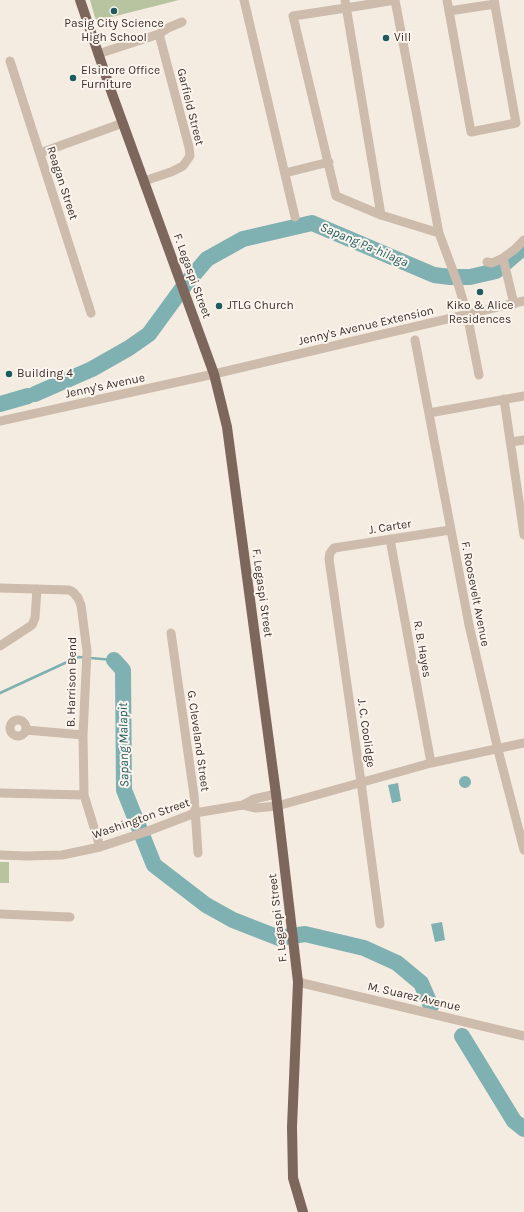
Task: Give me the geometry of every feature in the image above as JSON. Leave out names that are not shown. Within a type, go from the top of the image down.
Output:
[{"type":"main road","name":"F. Legaspi Street","points":[[80,0],[98,54],[214,374],[227,427],[278,806],[298,982],[292,1127],[293,1178],[303,1212]]},
{"type":"street","points":[[244,0],[295,217]]},
{"type":"street","points":[[439,233],[381,216],[336,196],[293,16],[345,4],[395,0],[439,233],[459,287],[467,314],[479,375]]},
{"type":"street","points":[[447,0],[449,11],[471,132],[516,123],[494,2],[449,11]]},
{"type":"street","points":[[345,4],[381,216]]},
{"type":"street","points":[[98,54],[159,34],[182,22]]},
{"type":"street","name":"Garfield Street","points":[[144,181],[171,172],[183,166],[190,156],[190,147],[159,34]]},
{"type":"street","name":"Reagan Street","points":[[10,61],[91,313]]},
{"type":"street","points":[[40,153],[123,123]]},
{"type":"street","points":[[285,173],[329,162]]},
{"type":"street","points":[[487,262],[504,262],[524,240]]},
{"type":"street","points":[[504,262],[514,304]]},
{"type":"street","name":"Jenny's Avenue Extension","points":[[214,374],[524,301]]},
{"type":"street","name":"F. Roosevelt Avenue","points":[[415,340],[469,625],[498,750],[524,850]]},
{"type":"street","name":"Jenny's Avenue","points":[[0,421],[214,374]]},
{"type":"street","points":[[429,413],[524,396]]},
{"type":"street","points":[[504,399],[524,535]]},
{"type":"street","points":[[511,442],[524,440]]},
{"type":"street","name":"J. Carter","points":[[334,548],[450,530]]},
{"type":"street","name":"R. B. Hayes","points":[[390,539],[430,763]]},
{"type":"street","name":"J. C. Coolidge","points":[[334,548],[330,553],[329,559],[380,924]]},
{"type":"street","name":"B. Harrison Bend","points":[[0,588],[69,590],[78,598],[81,605],[87,651],[83,735],[84,795],[100,847]]},
{"type":"street","points":[[0,646],[32,624],[35,618],[37,589]]},
{"type":"street","name":"G. Cleveland Street","points":[[171,633],[194,795],[198,853]]},
{"type":"street","points":[[26,730],[83,735]]},
{"type":"street","name":"Washington Street","points":[[243,805],[256,808],[278,806],[340,787],[430,763],[498,750],[524,743]]},
{"type":"street","name":"Washington Street","points":[[325,785],[340,787]]},
{"type":"street","points":[[0,793],[84,795]]},
{"type":"street","name":"Washington Street","points":[[0,855],[62,855],[100,847],[195,813],[243,805],[254,799],[276,794]]},
{"type":"street","points":[[0,914],[70,917]]},
{"type":"street","name":"M. Suarez Avenue","points":[[298,982],[524,1036]]},
{"type":"green space","name":"Pasig City Science High School","points":[[90,0],[179,0],[96,21]]},
{"type":"green space","points":[[0,862],[9,862],[9,883],[0,883]]},
{"type":"water","points":[[467,776],[470,777],[470,787],[463,788],[460,787],[459,780],[460,777]]},
{"type":"water","points":[[398,783],[401,801],[392,803],[388,785]]},
{"type":"water","points":[[442,922],[445,940],[435,942],[431,924]]},
{"type":"waterway","name":"Sapang Pa-hilaga","points":[[35,394],[92,369],[129,348],[149,334],[184,286],[207,259],[243,239],[312,223],[434,275],[450,277],[470,277],[496,271],[524,247]]},
{"type":"waterway","name":"Sapang Pa-hilaga","points":[[0,404],[28,396]]},
{"type":"waterway","name":"Sapang Malapit","points":[[0,693],[78,657],[114,660]]},
{"type":"waterway","name":"Sapang Malapit","points":[[114,660],[123,670],[124,790],[154,865],[206,905],[233,920],[279,938],[305,934],[364,948],[397,963],[421,983],[431,1006]]},
{"type":"waterway","name":"Sapang Malapit","points":[[462,1036],[514,1121],[524,1129]]},
{"type":"place","name":"Pasig City Science High School","points":[[114,11]]},
{"type":"place","name":"Vill","points":[[386,38]]},
{"type":"place","name":"Elsinore Office Furniture","points":[[73,78]]},
{"type":"place","name":"Kiko & Alice Residences","points":[[480,292]]},
{"type":"place","name":"JTLG Church","points":[[219,306]]},
{"type":"place","name":"Building 4","points":[[9,374]]}]
